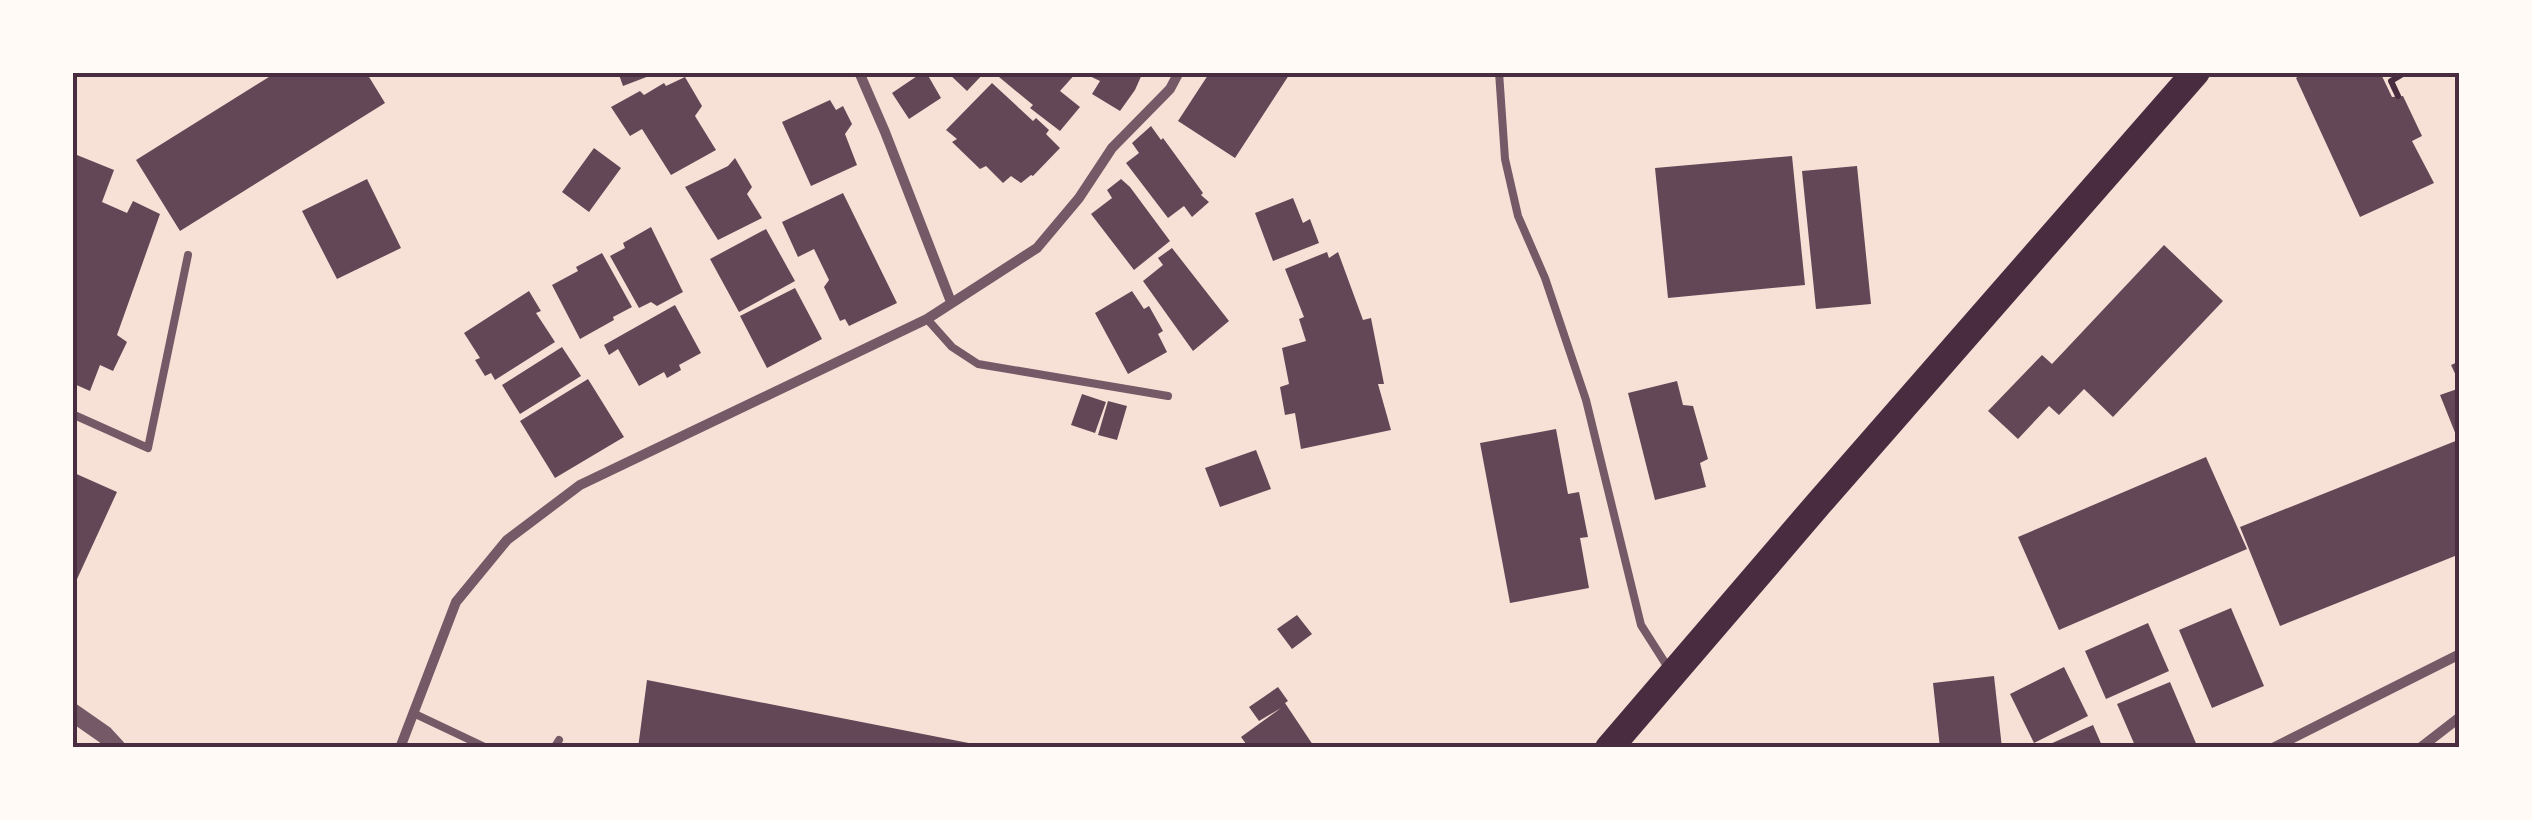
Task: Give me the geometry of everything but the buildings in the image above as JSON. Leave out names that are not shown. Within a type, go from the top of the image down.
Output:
[{"type":"highway","points":[[1610,748],[2196,72]]},
{"type":"street","points":[[859,72],[951,302]]},
{"type":"street","points":[[400,748],[456,602],[507,540],[580,485],[927,319],[1036,248],[1079,198],[1112,148],[1170,89],[1179,72]]},
{"type":"street","points":[[2273,748],[2460,654]]},
{"type":"street","points":[[72,712],[117,748]]},
{"type":"street","points":[[2420,748],[2460,717]]},
{"type":"lane","points":[[1499,72],[1504,159],[1518,216],[1545,278],[1586,400],[1641,625],[1672,675]]},
{"type":"lane","points":[[72,414],[148,448],[188,255]]},
{"type":"lane","points":[[927,319],[952,347],[978,364],[1168,396]]},
{"type":"lane","points":[[413,714],[487,748]]},
{"type":"path","points":[[2398,96],[2392,80],[2406,72]]}]
